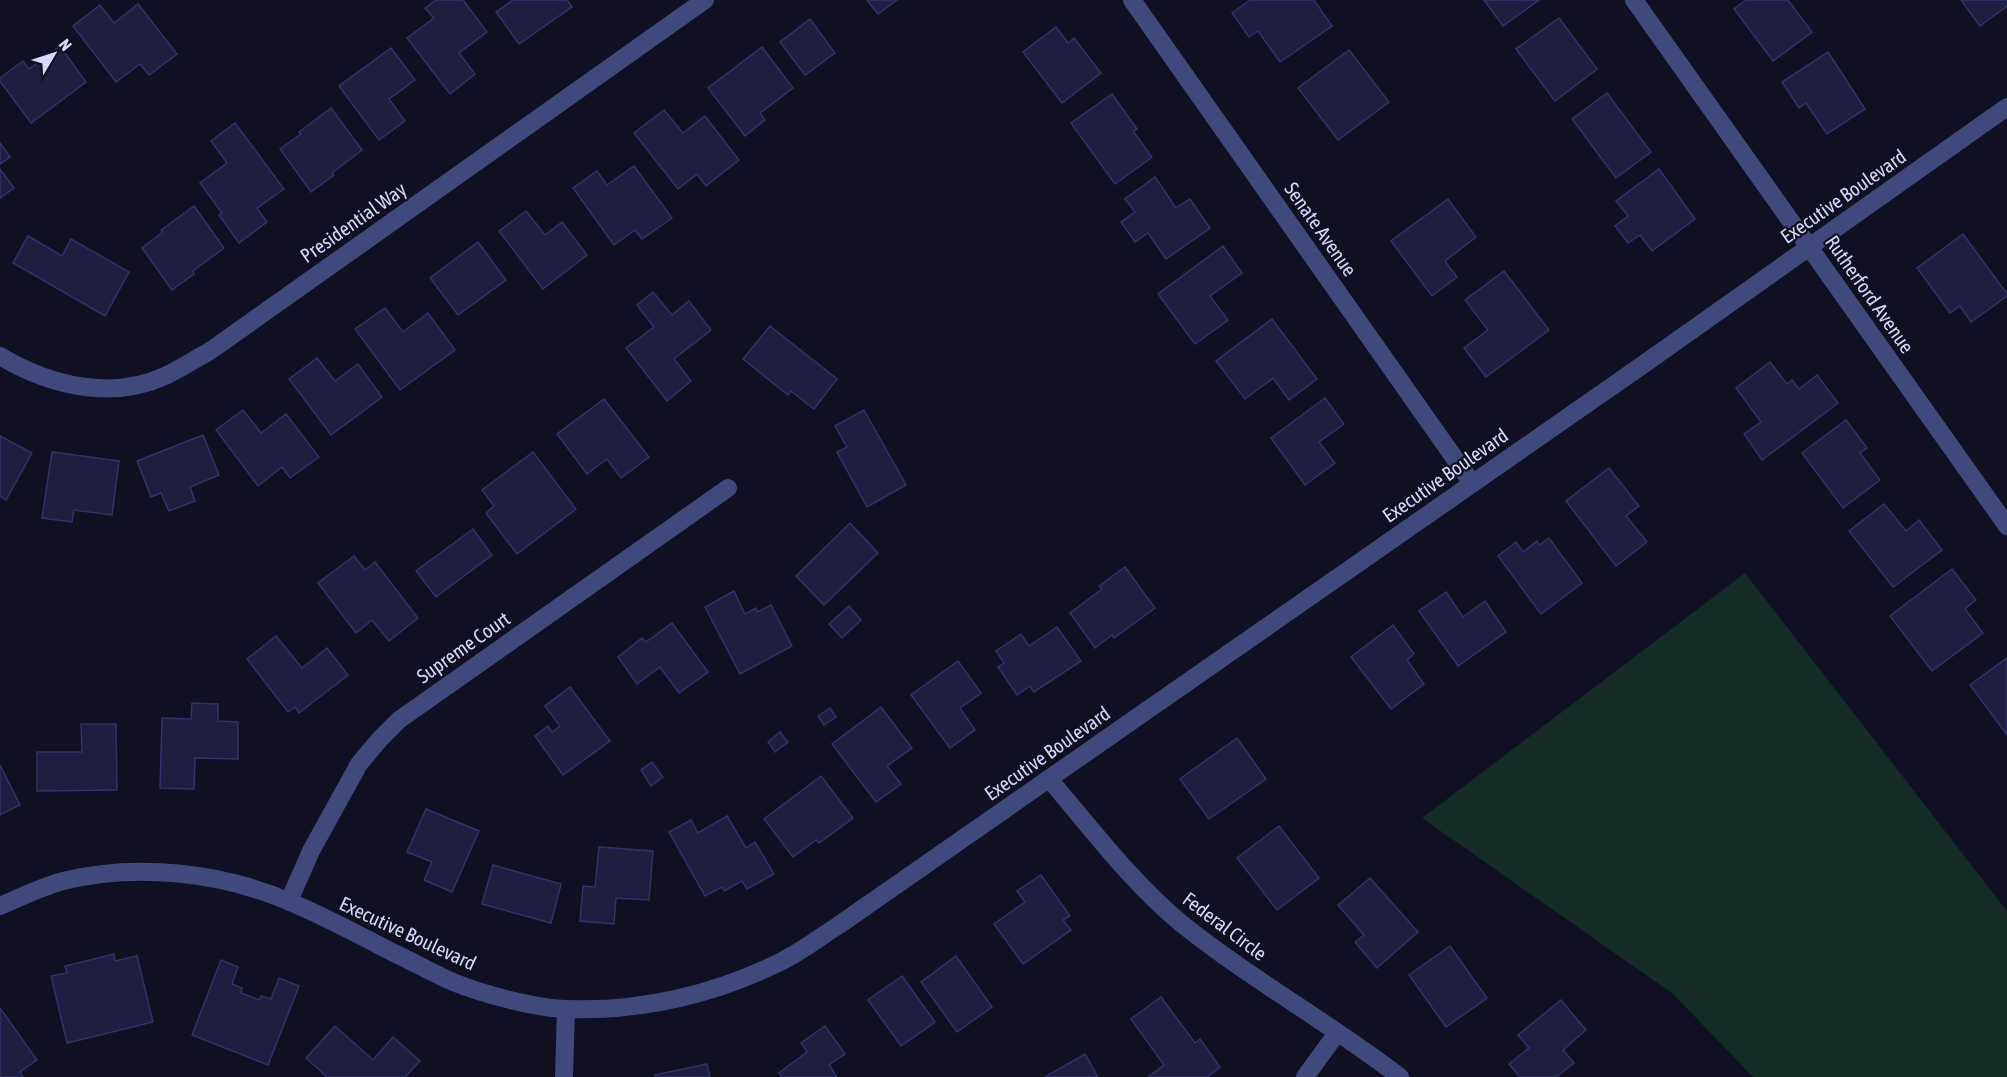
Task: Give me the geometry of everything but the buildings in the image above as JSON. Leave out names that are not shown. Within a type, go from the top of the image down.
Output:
[{"type":"street","name":"Presidential Way","points":[[0,356],[24,370],[56,382],[94,388],[118,387],[164,377],[210,351],[705,0]]},
{"type":"street","name":"Senate Avenue","points":[[1132,0],[1473,483]]},
{"type":"street","name":"Rutherford Avenue","points":[[1634,0],[2007,526]]},
{"type":"street","name":"Executive Boulevard","points":[[0,906],[63,881],[94,875],[147,872],[198,875],[289,901],[454,982],[496,995],[566,1009],[616,1008],[703,992],[730,983],[783,960],[839,925],[2007,107]]},
{"type":"street","name":"Supreme Court","points":[[289,901],[312,851],[359,764],[399,720],[728,488]]},
{"type":"street","name":"Federal Circle","points":[[1049,779],[1135,879],[1182,924],[1400,1077]]},
{"type":"street","points":[[564,1077],[566,1009]]},
{"type":"street","points":[[1305,1077],[1337,1033]]},
{"type":"green space","points":[[1745,573],[2007,911],[2007,1077],[1753,1077],[1673,994],[1422,818]]}]
